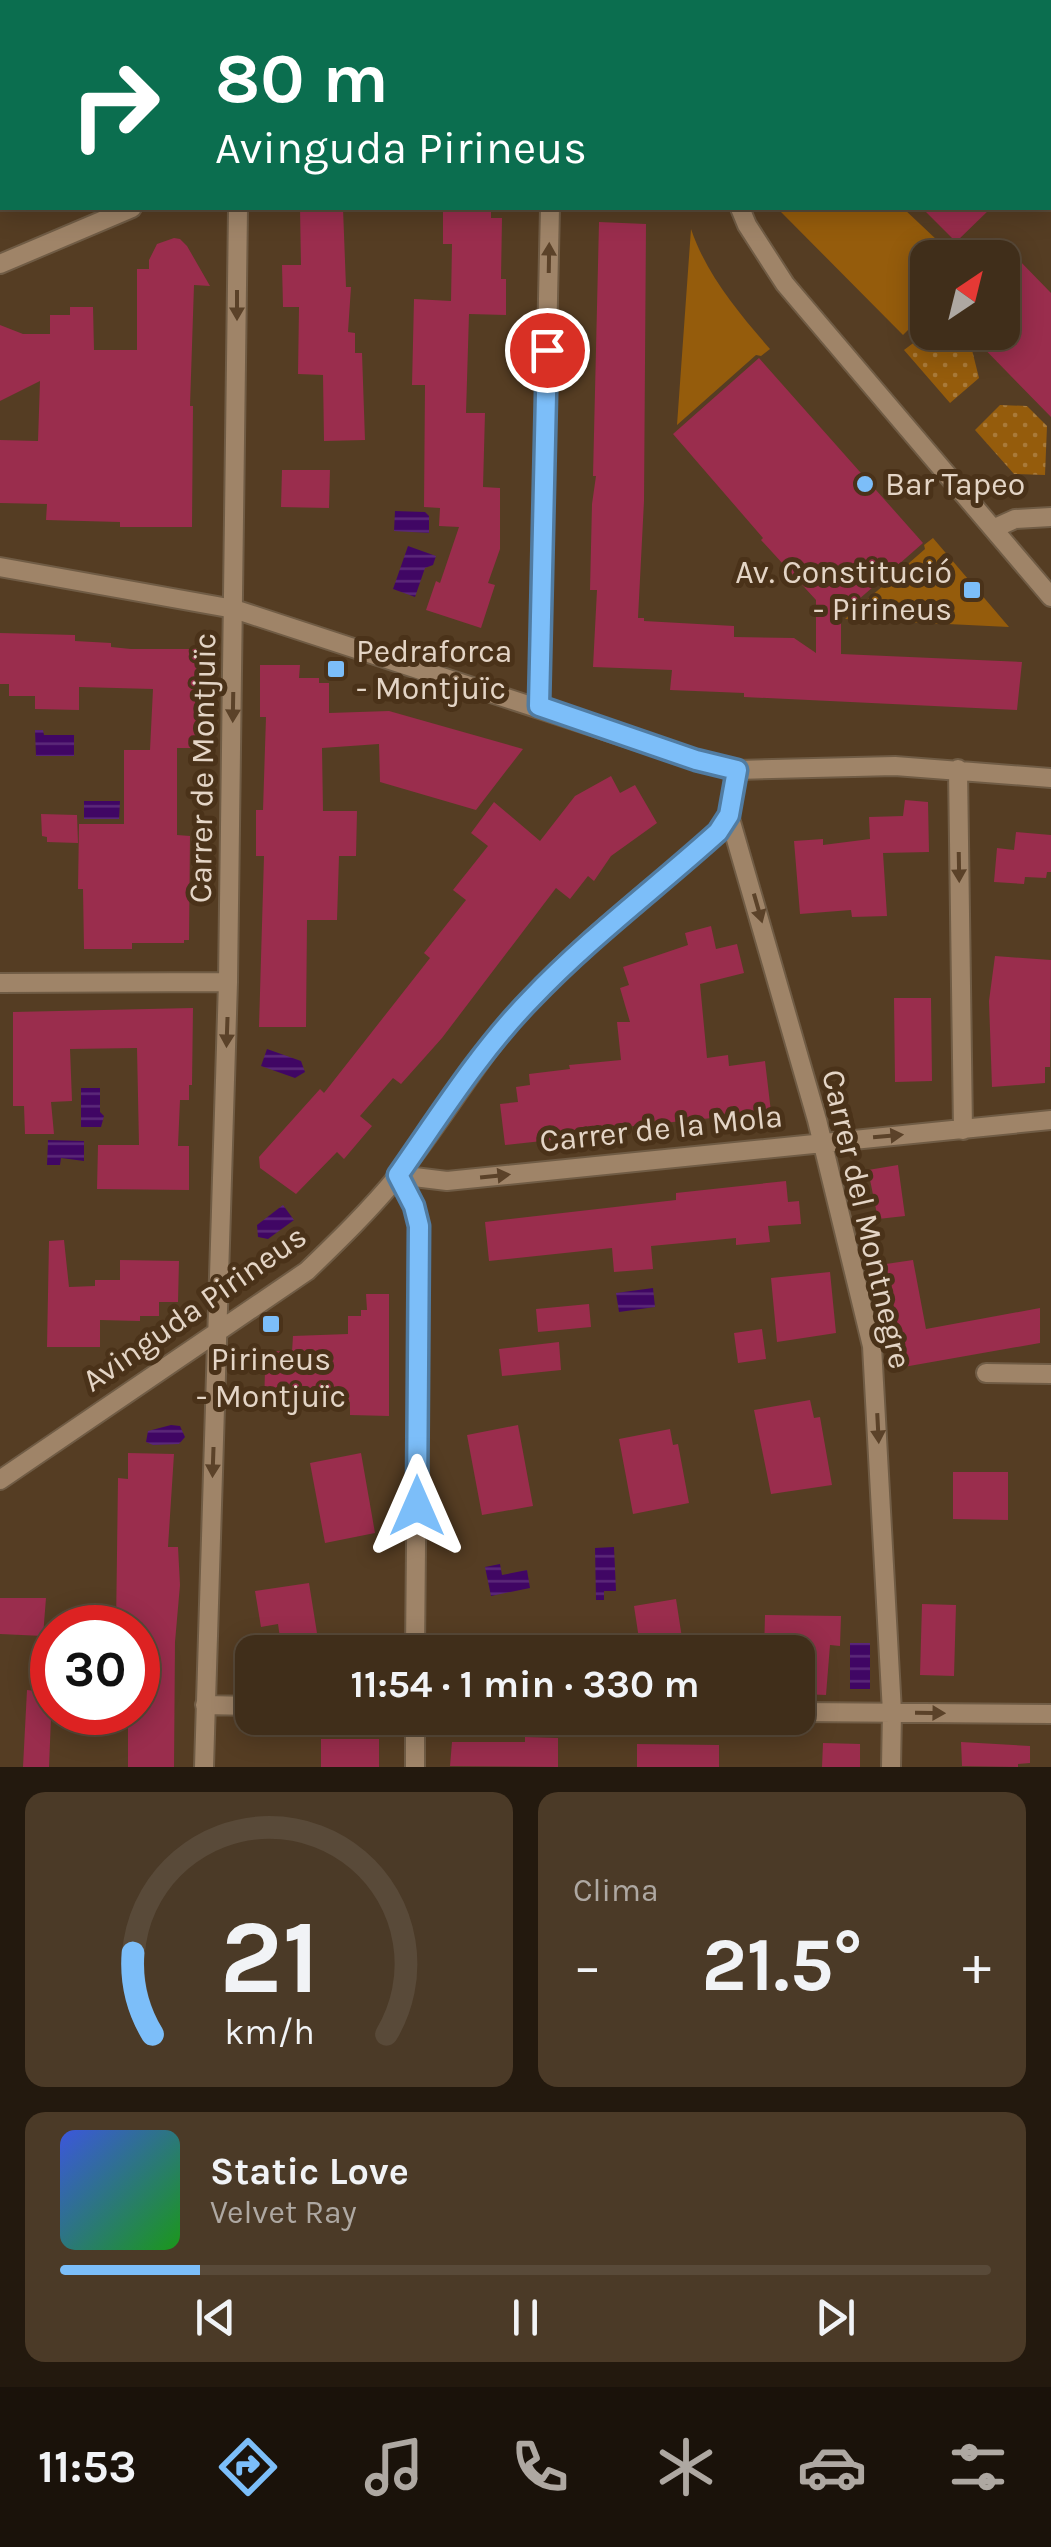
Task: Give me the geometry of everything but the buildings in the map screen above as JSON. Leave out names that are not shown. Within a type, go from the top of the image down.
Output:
[{"type":"street","points":[[0,264],[127,210]]},
{"type":"street","name":"Carrer de Montjuïc","points":[[204,1767],[228,982],[238,210]]},
{"type":"street","points":[[539,706],[550,210]]},
{"type":"street","points":[[741,210],[785,284],[1051,597]]},
{"type":"street","points":[[994,528],[1015,519],[1051,517]]},
{"type":"street","points":[[0,567],[234,609],[737,770],[879,766],[1051,778]]},
{"type":"street","points":[[729,815],[737,770]]},
{"type":"street","points":[[958,770],[963,1130]]},
{"type":"street","name":"Carrer del Montnegre","points":[[729,815],[822,1141],[872,1346],[892,1712],[891,1767]]},
{"type":"street","name":"Avinguda Pirineus","points":[[0,1480],[307,1270],[348,1232],[398,1175],[488,1048],[528,1001],[718,832],[729,815]]},
{"type":"street","points":[[0,984],[228,982]]},
{"type":"street","name":"Carrer de la Mola","points":[[398,1175],[447,1181],[1051,1120]]},
{"type":"street","points":[[398,1175],[419,1226],[416,1635]]},
{"type":"street","points":[[986,1373],[1051,1374]]},
{"type":"street","points":[[205,1705],[235,1706]]},
{"type":"street","points":[[815,1712],[1051,1714]]},
{"type":"street","points":[[415,1735],[416,1767]]},
{"type":"shaded area","points":[[781,210],[905,210],[937,240],[910,240],[910,328],[903,335]]},
{"type":"shaded area","points":[[691,229],[715,278],[770,349],[756,355],[677,425]]},
{"type":"shaded area","points":[[910,346],[910,350],[972,350],[979,378],[950,403],[904,350]]},
{"type":"shaded area","points":[[1000,405],[1027,406],[1047,426],[1045,475],[1014,474],[975,430]]},
{"type":"shaded area","points":[[395,511],[425,512],[429,516],[429,533],[394,531]]},
{"type":"shaded area","points":[[933,538],[1009,627],[845,619],[925,549],[924,545]]},
{"type":"shaded area","points":[[408,546],[436,556],[433,565],[425,568],[415,597],[393,589]]},
{"type":"shaded area","points":[[35,730],[43,730],[44,735],[74,735],[74,756],[36,756]]},
{"type":"shaded area","points":[[84,801],[120,801],[119,819],[84,819]]},
{"type":"shaded area","points":[[267,1049],[301,1061],[305,1072],[295,1078],[261,1066]]},
{"type":"shaded area","points":[[81,1088],[100,1088],[100,1112],[104,1116],[101,1127],[81,1127]]},
{"type":"shaded area","points":[[48,1140],[84,1141],[84,1161],[61,1158],[60,1165],[47,1165]]},
{"type":"shaded area","points":[[283,1205],[294,1220],[268,1239],[258,1237],[257,1225]]},
{"type":"shaded area","points":[[653,1288],[655,1307],[619,1312],[616,1293]]},
{"type":"shaded area","points":[[180,1426],[185,1437],[179,1444],[146,1442],[148,1431]]},
{"type":"shaded area","points":[[614,1547],[616,1591],[604,1591],[604,1600],[596,1600],[595,1548]]},
{"type":"shaded area","points":[[500,1564],[502,1575],[527,1570],[530,1588],[491,1596],[485,1567]]},
{"type":"shaded area","points":[[850,1643],[870,1643],[870,1689],[850,1689]]},
{"type":"place","name":"Bar Tapeo","points":[[865,484]]},
{"type":"place","name":"Av. Constitució - Pirineus","points":[[972,590]]},
{"type":"place","name":"Pedraforca - Montjuïc","points":[[336,669]]},
{"type":"place","name":"Pirineus - Montjuïc","points":[[271,1324]]},
{"type":"route","points":[[417,1506],[419,1226],[398,1175],[488,1048],[528,1001],[574,956],[718,832],[729,815],[737,770],[696,760],[539,706],[547,350]]}]
